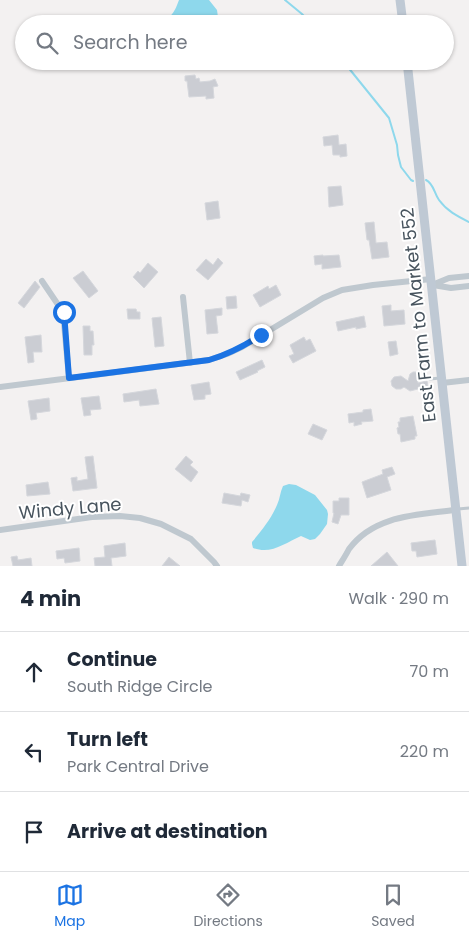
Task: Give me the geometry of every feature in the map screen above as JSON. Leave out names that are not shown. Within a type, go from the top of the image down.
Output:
[{"type":"main road","points":[[400,0],[402,15]]},
{"type":"main road","name":"East Farm to Market 552","points":[[408,70],[462,566]]},
{"type":"street","points":[[0,387],[209,360],[242,347],[323,298],[342,290],[373,285],[431,282],[469,276]]},
{"type":"street","points":[[42,281],[64,312],[69,378]]},
{"type":"street","points":[[431,282],[451,288],[469,286]]},
{"type":"street","points":[[183,297],[190,363]]},
{"type":"street","points":[[441,380],[469,380]]},
{"type":"street","points":[[339,566],[359,538],[375,526],[389,520],[408,516],[455,510]]},
{"type":"street","name":"Windy Lane","points":[[0,530],[92,517],[120,516],[140,518],[167,526],[191,539],[217,566]]},
{"type":"lane","points":[[430,379],[441,380]]},
{"type":"lane","points":[[455,510],[469,508]]},
{"type":"water","points":[[179,0],[209,0],[217,10],[218,15],[172,15]]},
{"type":"water","points":[[289,484],[296,485],[315,495],[327,510],[327,524],[315,539],[310,540],[301,536],[272,549],[260,550],[253,548],[252,542],[272,515],[283,486]]},
{"type":"building","points":[[195,75],[196,79],[199,78],[200,82],[215,79],[218,86],[213,87],[214,98],[206,99],[206,96],[189,97],[185,76]]},
{"type":"building","points":[[338,135],[339,145],[346,144],[347,156],[333,155],[332,145],[324,146],[323,137]]},
{"type":"building","points":[[341,186],[343,205],[329,207],[328,187]]},
{"type":"building","points":[[218,201],[220,218],[207,220],[205,203]]},
{"type":"building","points":[[374,222],[376,243],[387,242],[389,257],[372,259],[365,223]]},
{"type":"building","points":[[339,255],[341,267],[322,269],[322,264],[315,265],[314,256]]},
{"type":"building","points":[[218,258],[223,263],[208,280],[196,270],[206,259],[213,265]]},
{"type":"building","points":[[148,263],[158,272],[144,288],[133,277],[138,271],[140,273]]},
{"type":"building","points":[[83,271],[98,291],[89,298],[73,278]]},
{"type":"building","points":[[35,281],[40,287],[24,308],[18,303]]},
{"type":"building","points":[[276,285],[281,295],[260,307],[253,295],[268,286],[269,289]]},
{"type":"building","points":[[236,296],[237,308],[227,309],[226,297]]},
{"type":"building","points":[[391,305],[391,311],[404,310],[405,324],[384,326],[382,306]]},
{"type":"building","points":[[222,308],[222,315],[216,316],[218,333],[207,334],[205,310]]},
{"type":"building","points":[[127,309],[136,309],[137,312],[140,312],[140,319],[128,319]]},
{"type":"building","points":[[364,316],[366,327],[338,331],[336,322]]},
{"type":"building","points":[[161,317],[164,346],[155,347],[152,318]]},
{"type":"building","points":[[83,326],[90,326],[90,331],[93,331],[94,345],[92,345],[92,355],[84,355]]},
{"type":"building","points":[[41,335],[42,352],[33,352],[34,362],[28,363],[25,337]]},
{"type":"building","points":[[304,337],[306,341],[310,339],[316,351],[293,363],[289,356],[294,354],[290,345]]},
{"type":"building","points":[[396,341],[398,354],[390,356],[388,342]]},
{"type":"building","points":[[262,360],[265,367],[240,380],[236,372]]},
{"type":"building","points":[[418,372],[418,383],[427,381],[428,386],[418,387],[418,389],[410,391],[404,387],[396,389],[392,386],[391,381],[394,377],[401,376],[408,381],[410,374]]},
{"type":"building","points":[[209,382],[211,394],[205,395],[205,399],[194,400],[191,385]]},
{"type":"building","points":[[156,389],[159,404],[140,406],[139,400],[124,402],[123,394]]},
{"type":"building","points":[[99,396],[101,409],[90,410],[91,415],[84,416],[81,398]]},
{"type":"building","points":[[49,398],[50,411],[36,413],[37,419],[31,420],[28,401]]},
{"type":"building","points":[[371,409],[373,421],[361,422],[362,424],[354,426],[354,422],[349,423],[348,414]]},
{"type":"building","points":[[413,416],[417,436],[415,436],[415,439],[401,442],[397,428],[399,427],[398,422],[400,422],[400,418]]},
{"type":"building","points":[[313,424],[327,430],[322,440],[308,434]]},
{"type":"building","points":[[93,456],[97,488],[73,491],[71,478],[77,477],[77,481],[88,479],[85,457]]},
{"type":"building","points":[[186,456],[193,462],[190,465],[198,472],[191,482],[175,469]]},
{"type":"building","points":[[392,467],[395,474],[387,477],[391,490],[367,498],[362,482],[383,474],[382,470]]},
{"type":"building","points":[[48,482],[50,494],[27,496],[26,485]]},
{"type":"building","points":[[224,493],[240,496],[241,493],[250,495],[248,502],[242,500],[241,506],[222,503]]},
{"type":"building","points":[[339,498],[349,498],[349,515],[341,515],[338,524],[332,522],[334,513],[333,501],[339,501]]},
{"type":"building","points":[[435,540],[437,554],[417,557],[416,551],[412,551],[411,543]]},
{"type":"building","points":[[125,543],[126,556],[111,558],[112,566],[95,566],[94,558],[105,557],[104,546]]},
{"type":"building","points":[[79,548],[80,561],[65,563],[64,558],[57,559],[56,551]]},
{"type":"building","points":[[387,552],[398,566],[371,566]]},
{"type":"building","points":[[17,556],[18,560],[31,558],[32,566],[13,566],[11,557]]},
{"type":"building","points":[[169,557],[180,566],[162,566]]},
{"type":"waterway","points":[[285,0],[303,15]]},
{"type":"waterway","points":[[350,70],[389,118],[401,167],[413,181]]},
{"type":"waterway","points":[[426,180],[431,184],[445,207],[469,222]]},
{"type":"route","points":[[64,312],[69,378],[209,360],[242,347],[261,335]]}]
